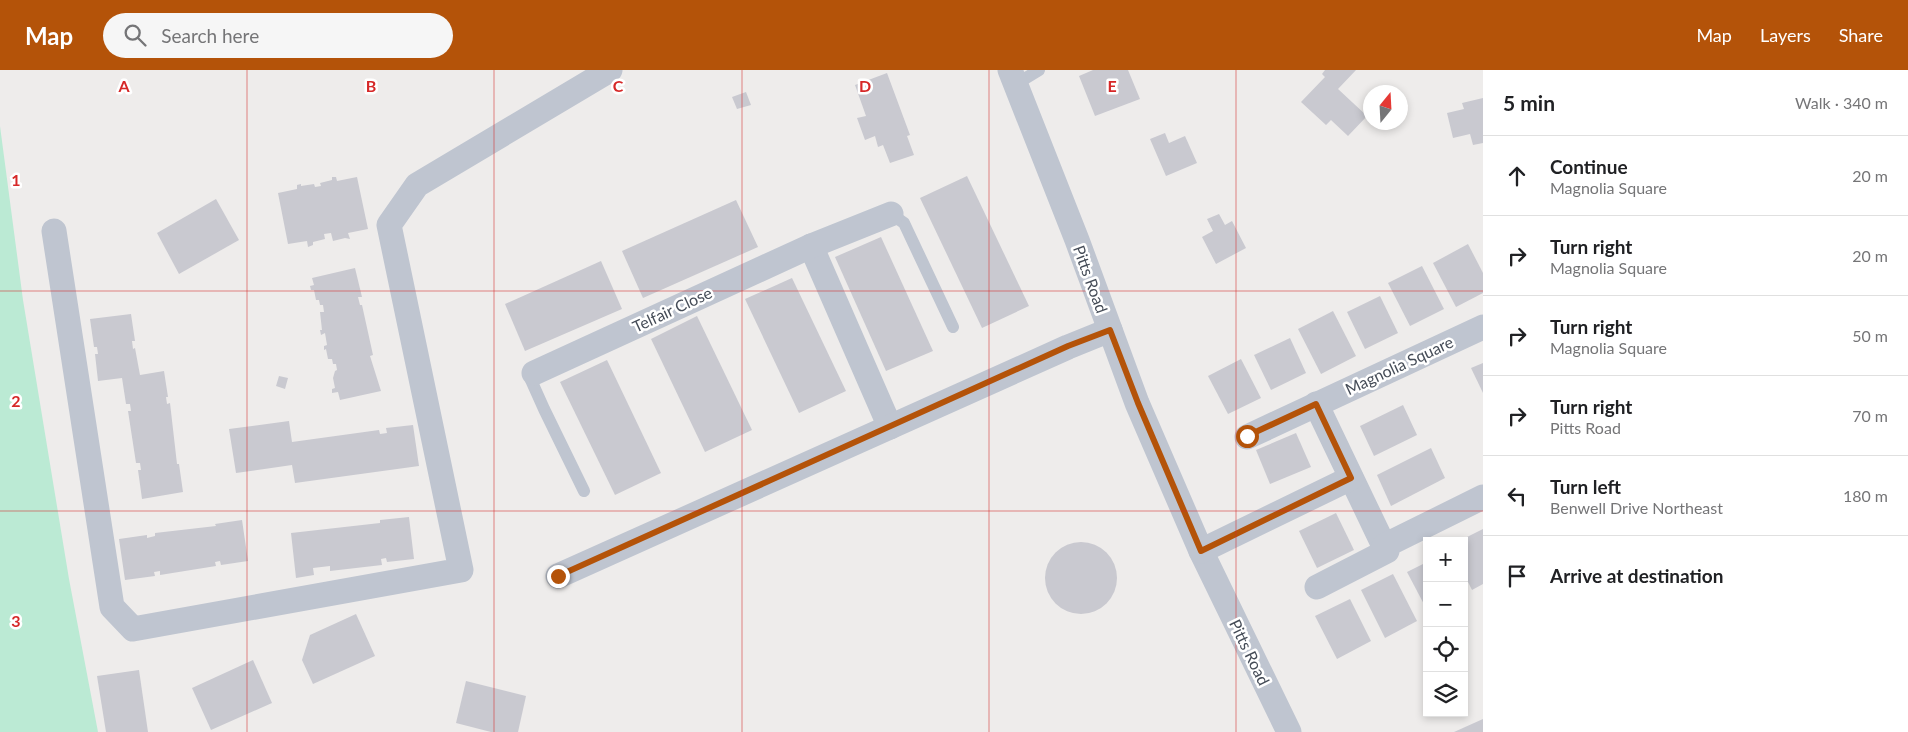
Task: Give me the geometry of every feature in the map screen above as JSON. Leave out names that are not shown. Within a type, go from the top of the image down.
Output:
[{"type":"street","points":[[54,231],[112,607],[133,629],[461,570],[389,225],[417,185],[610,70]]},
{"type":"street","name":"Pitts Road","points":[[1013,77],[1138,403],[1201,551],[1290,732]]},
{"type":"street","name":"Telfair Close","points":[[534,373],[811,246],[891,214]]},
{"type":"street","points":[[811,246],[890,426]]},
{"type":"street","name":"Magnolia Square","points":[[1247,436],[1483,327]]},
{"type":"street","points":[[558,576],[1068,346],[1110,330]]},
{"type":"street","points":[[1316,404],[1387,552],[1317,587]]},
{"type":"street","points":[[1201,551],[1351,478]]},
{"type":"street","points":[[1384,546],[1483,497]]},
{"type":"lane","points":[[1013,77],[1039,70]]},
{"type":"lane","points":[[891,214],[904,223],[953,327]]},
{"type":"lane","points":[[534,373],[531,380],[584,491]]},
{"type":"green space","points":[[0,126],[23,300],[69,579],[98,732],[0,732]]},
{"type":"building","points":[[1093,70],[1128,70],[1140,99],[1095,116],[1079,76]]},
{"type":"building","points":[[1325,70],[1356,70],[1338,89],[1363,112],[1363,120],[1348,136],[1331,120],[1326,125],[1301,102],[1325,77],[1322,74]]},
{"type":"building","points":[[887,73],[910,135],[907,136],[914,155],[890,163],[883,145],[878,147],[875,136],[865,140],[857,118],[866,116],[855,85]]},
{"type":"building","points":[[746,92],[751,105],[737,109],[732,97]]},
{"type":"building","points":[[1483,98],[1483,143],[1473,145],[1470,134],[1453,138],[1447,113],[1464,109],[1462,103]]},
{"type":"building","points":[[1165,133],[1169,143],[1185,136],[1197,163],[1166,176],[1150,139]]},
{"type":"building","points":[[967,176],[1029,306],[982,328],[920,198]]},
{"type":"building","points":[[332,177],[336,177],[337,181],[357,177],[368,229],[348,233],[350,239],[345,238],[333,241],[331,233],[324,234],[325,239],[313,242],[313,245],[308,247],[307,241],[288,244],[278,193],[297,189],[297,185],[301,184],[301,186],[314,184],[315,187],[321,186],[320,183],[332,180]]},
{"type":"building","points":[[216,199],[239,240],[179,274],[157,233]]},
{"type":"building","points":[[736,200],[758,247],[643,298],[622,251]]},
{"type":"building","points":[[1219,214],[1225,225],[1232,221],[1246,248],[1216,264],[1202,237],[1213,231],[1207,219]]},
{"type":"building","points":[[881,237],[933,351],[886,371],[835,257]]},
{"type":"building","points":[[1468,244],[1483,273],[1483,293],[1456,307],[1433,263]]},
{"type":"building","points":[[601,261],[622,309],[525,351],[505,304]]},
{"type":"building","points":[[1422,266],[1444,309],[1410,326],[1388,283]]},
{"type":"building","points":[[355,268],[362,297],[358,297],[360,305],[362,305],[373,355],[370,356],[381,391],[340,400],[338,392],[332,393],[332,389],[335,388],[333,378],[337,370],[336,364],[333,364],[332,359],[328,359],[326,349],[324,350],[324,346],[327,345],[325,333],[321,335],[320,330],[322,330],[320,312],[324,312],[323,305],[320,305],[319,300],[316,300],[314,290],[311,290],[310,286],[314,285],[312,278]]},
{"type":"building","points":[[792,278],[846,391],[799,413],[745,299]]},
{"type":"building","points":[[1380,296],[1398,333],[1365,349],[1347,312]]},
{"type":"building","points":[[1333,311],[1356,356],[1321,374],[1298,329]]},
{"type":"building","points":[[131,314],[135,341],[132,341],[133,349],[135,348],[140,375],[164,371],[168,397],[166,397],[167,404],[170,403],[177,464],[179,464],[183,492],[142,499],[138,470],[141,470],[140,463],[136,463],[128,411],[131,411],[130,404],[126,404],[122,378],[98,381],[95,354],[98,354],[97,347],[94,347],[90,319]]},
{"type":"building","points":[[697,316],[752,430],[705,452],[651,339]]},
{"type":"building","points":[[1290,338],[1306,373],[1271,390],[1254,355]]},
{"type":"building","points":[[1241,359],[1261,398],[1228,414],[1208,376]]},
{"type":"building","points":[[607,360],[661,473],[615,495],[560,382]]},
{"type":"building","points":[[1483,363],[1483,393],[1471,368]]},
{"type":"building","points":[[279,376],[288,378],[285,389],[276,386]]},
{"type":"building","points":[[1403,405],[1417,435],[1374,456],[1360,426]]},
{"type":"building","points":[[289,421],[292,442],[379,430],[380,434],[387,433],[386,428],[413,425],[419,466],[295,483],[292,465],[236,473],[229,429]]},
{"type":"building","points":[[1296,433],[1311,467],[1270,484],[1256,450]]},
{"type":"building","points":[[1431,448],[1445,478],[1391,506],[1377,475]]},
{"type":"building","points":[[1336,513],[1354,550],[1317,568],[1299,531]]},
{"type":"building","points":[[409,517],[414,559],[387,562],[386,558],[381,559],[382,565],[330,571],[330,566],[313,568],[314,575],[296,578],[291,533],[380,523],[380,520]]},
{"type":"building","points":[[242,520],[248,561],[221,565],[220,561],[215,562],[216,566],[160,575],[160,571],[154,572],[155,576],[125,580],[119,539],[147,535],[147,538],[155,536],[155,533],[216,526],[215,524]]},
{"type":"building","points":[[1483,529],[1483,584],[1472,590],[1468,582],[1467,537]]},
{"type":"building","points":[[1081,542],[1101,548],[1111,558],[1117,578],[1111,598],[1101,608],[1081,614],[1061,608],[1051,598],[1045,578],[1051,558],[1061,548]]},
{"type":"building","points":[[1423,564],[1423,602],[1407,572]]},
{"type":"building","points":[[1393,574],[1417,621],[1385,638],[1361,590]]},
{"type":"building","points":[[1350,599],[1371,641],[1337,659],[1315,616]]},
{"type":"building","points":[[356,614],[375,656],[313,684],[302,660],[310,635]]},
{"type":"building","points":[[253,660],[272,703],[211,730],[192,688]]},
{"type":"building","points":[[139,670],[148,732],[106,732],[97,676]]},
{"type":"building","points":[[466,681],[526,696],[518,732],[491,732],[456,723]]},
{"type":"building","points":[[1483,719],[1483,732],[1454,732]]},
{"type":"route","points":[[558,576],[1068,346],[1110,330],[1138,403],[1201,551],[1351,478],[1316,404],[1247,436]]}]
